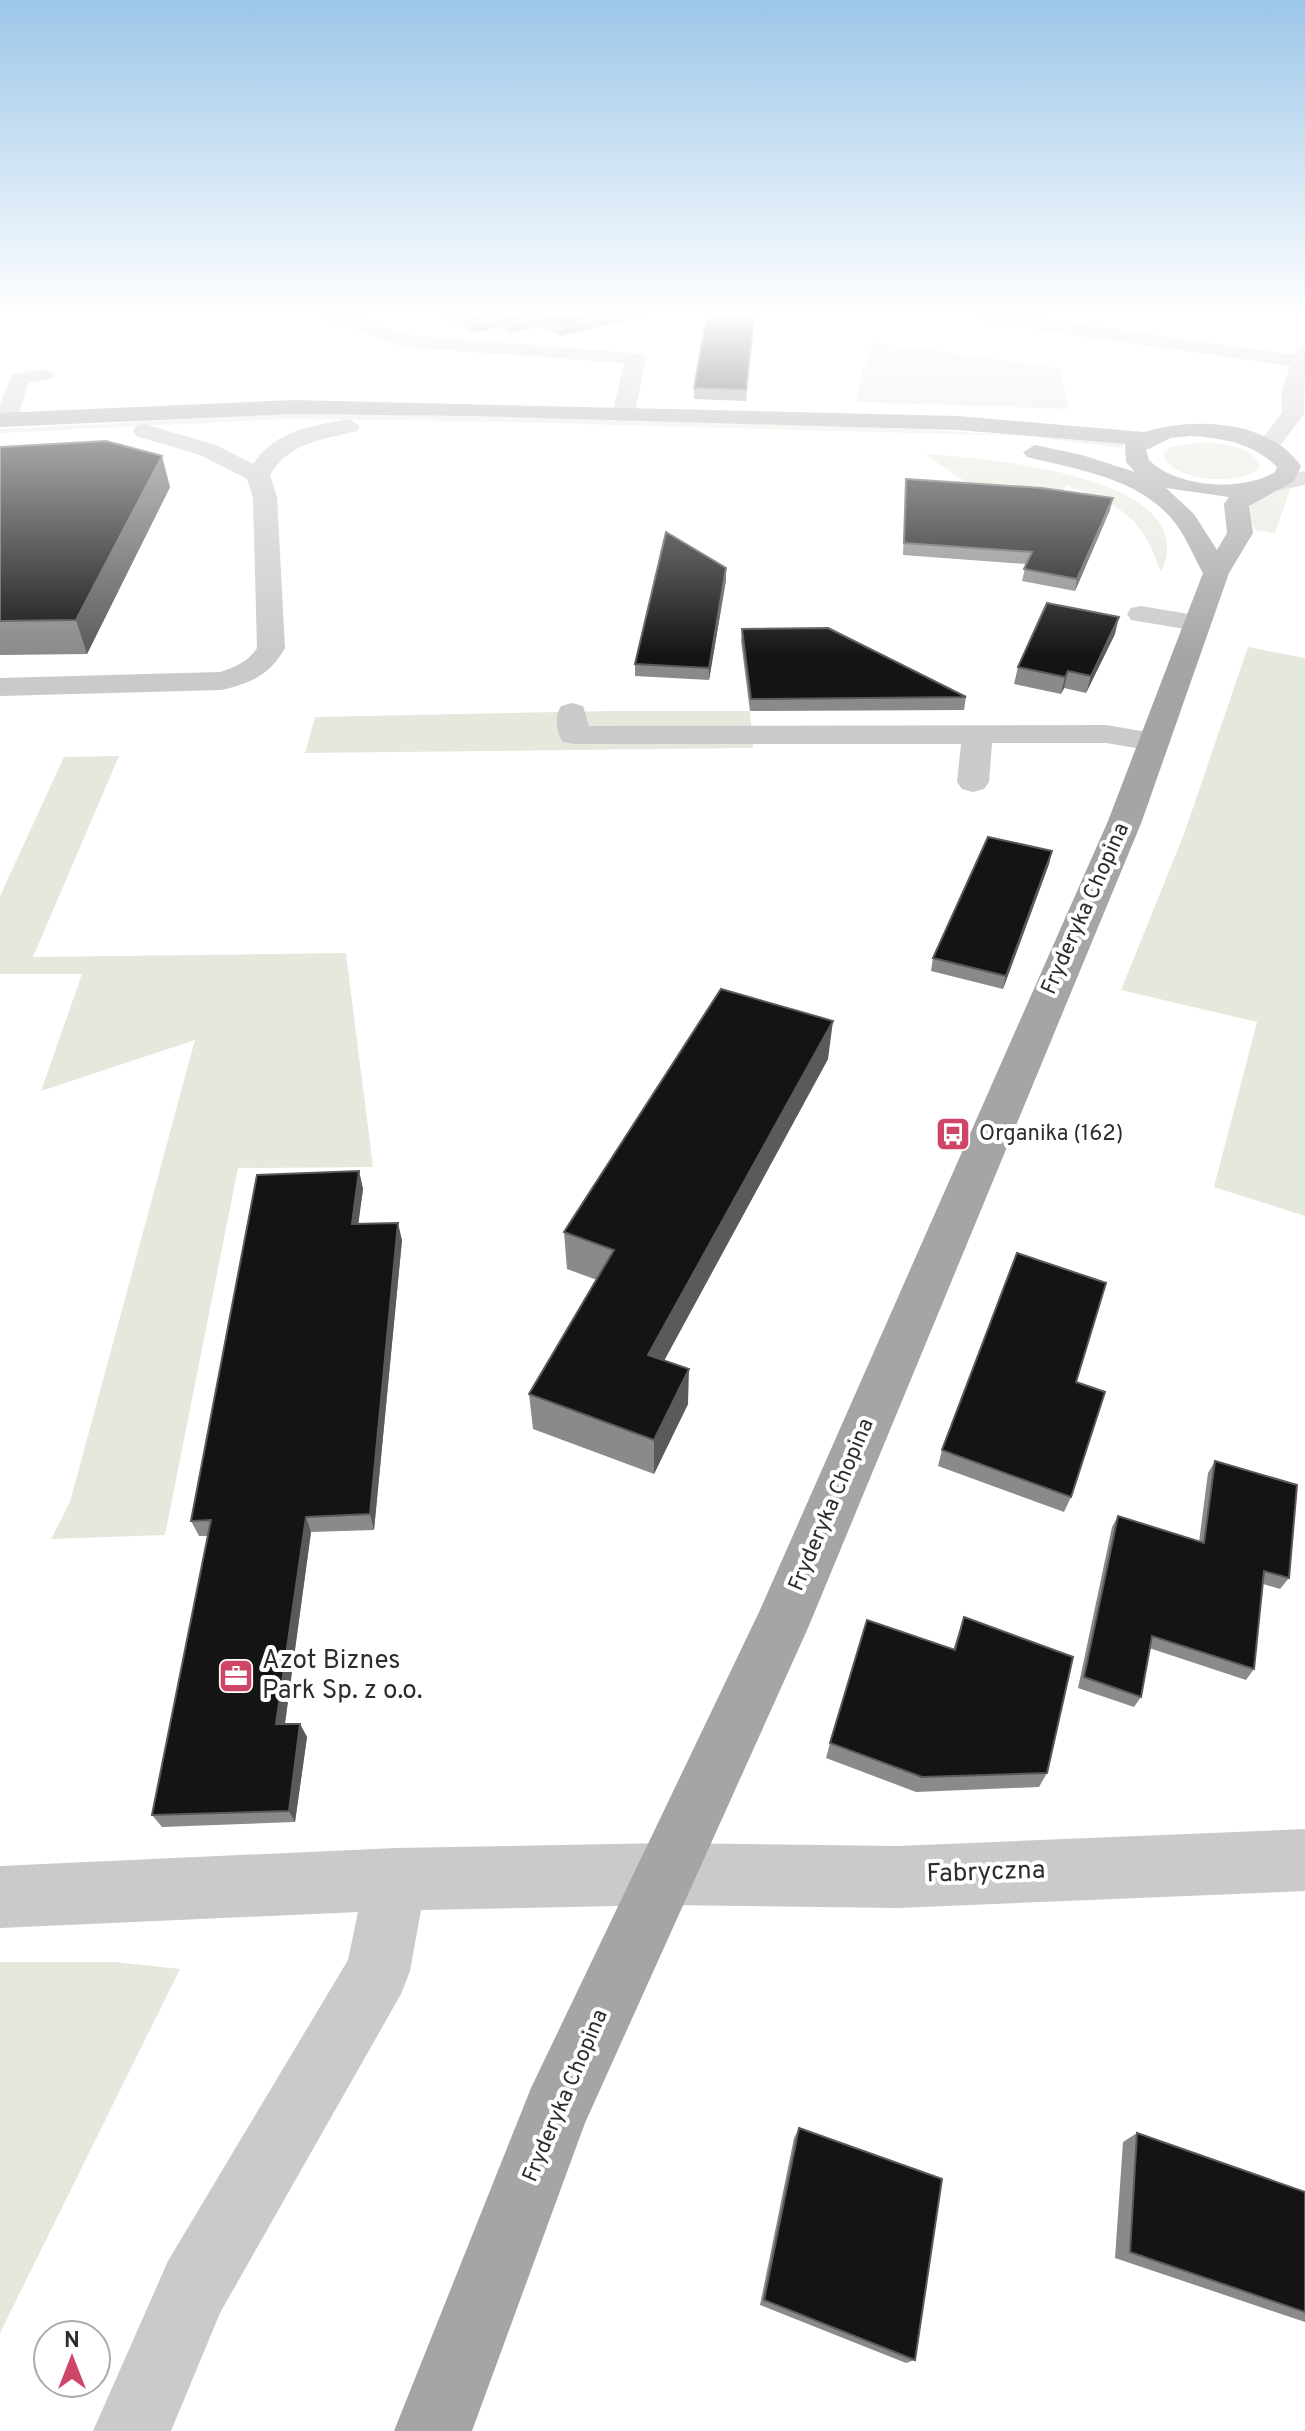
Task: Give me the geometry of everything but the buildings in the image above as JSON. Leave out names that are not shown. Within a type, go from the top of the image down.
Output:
[{"type":"main road","points":[[89,429],[208,429]]},
{"type":"main road","points":[[481,429],[964,442],[1032,441],[1138,449],[1181,431],[1232,434],[1285,454]]},
{"type":"main road","points":[[1003,429],[1138,449]]},
{"type":"main road","points":[[964,442],[1076,460],[1130,479],[1184,516],[1216,573]]},
{"type":"main road","points":[[1138,449],[1154,475],[1193,488],[1263,487]]},
{"type":"main road","name":"Fryderyka Chopina","points":[[433,2431],[555,2112],[786,1614],[1125,821],[1216,573],[1240,533],[1236,504],[1286,476],[1289,466],[1285,454]]},
{"type":"main road","points":[[1193,488],[1207,521],[1216,573]]},
{"type":"street","points":[[258,475],[273,450],[288,441],[335,429]]},
{"type":"street","points":[[1232,434],[1238,429]]},
{"type":"street","name":"Fryderyka Chopina","points":[[1285,454],[1290,429]]},
{"type":"street","points":[[0,687],[201,684],[247,673],[263,662],[271,648],[265,497],[258,475],[208,450],[144,431]]},
{"type":"street","points":[[1263,487],[1305,478]]},
{"type":"street","points":[[1141,614],[1197,623]]},
{"type":"street","points":[[572,712],[574,735],[714,722],[977,734],[1106,734],[1154,742]]},
{"type":"street","points":[[973,782],[977,734]]},
{"type":"street","name":"Fabryczna","points":[[0,1897],[396,1879],[667,1874],[898,1877],[1305,1860]]},
{"type":"street","points":[[132,2431],[194,2287],[378,1971],[396,1879]]},
{"type":"shaded area","points":[[0,429],[72,429],[0,433]]},
{"type":"shaded area","points":[[777,429],[923,429],[1018,436]]},
{"type":"shaded area","points":[[1034,437],[1124,444],[1122,448]]},
{"type":"shaded area","points":[[1204,442],[1244,450],[1257,460],[1260,467],[1239,477],[1208,479],[1179,471],[1163,455],[1170,447]]},
{"type":"shaded area","points":[[925,454],[1035,467],[1080,478],[1121,493],[1151,513],[1166,539],[1161,572],[1136,525],[1115,506],[1101,499],[1066,485],[1060,499],[980,492]]},
{"type":"shaded area","points":[[1291,487],[1275,533],[1256,530],[1250,520],[1251,505],[1264,495]]},
{"type":"shaded area","points":[[1248,647],[1305,658],[1305,1216],[1214,1187],[1257,1022],[1121,990],[1184,834]]},
{"type":"shaded area","points":[[750,711],[753,748],[305,753],[315,717]]},
{"type":"shaded area","points":[[119,756],[33,957],[346,953],[373,1167],[238,1168],[165,1535],[51,1539],[70,1502],[195,1040],[41,1091],[82,974],[0,974],[0,896],[64,757]]},
{"type":"shaded area","points":[[0,1962],[115,1962],[180,1969],[0,2333]]},
{"type":"place","name":"Organika (162)","points":[[953,1134]]},
{"type":"place","name":"Azot Biznes Park Sp. z o.o.","points":[[236,1676]]}]
